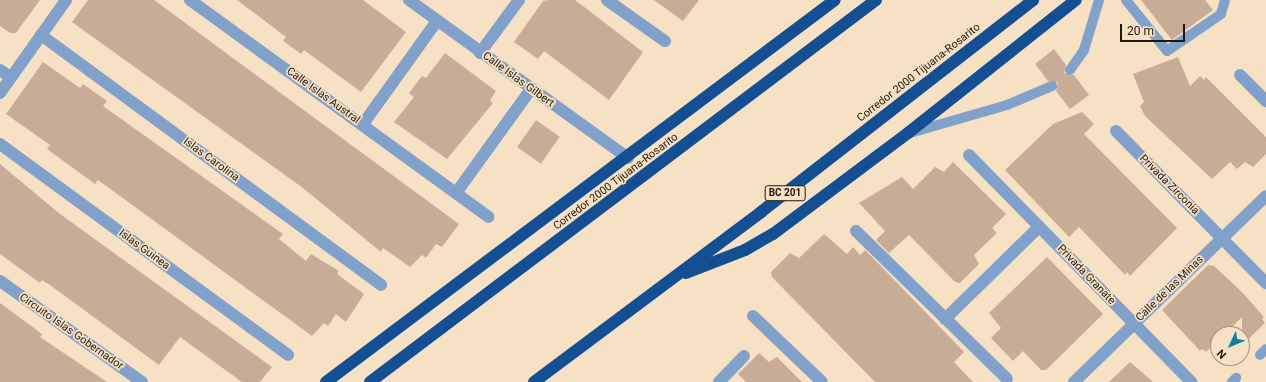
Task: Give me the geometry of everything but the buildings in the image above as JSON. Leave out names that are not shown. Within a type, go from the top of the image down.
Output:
[{"type":"highway","points":[[326,382],[628,158],[835,0]]},
{"type":"highway","name":"Corredor 2000 Tijuana-Rosarito","points":[[370,382],[876,0]]},
{"type":"highway","name":"Corredor 2000 Tijuana-Rosarito","points":[[534,382],[671,279],[1033,0]]},
{"type":"highway","points":[[671,279],[745,250],[773,234],[908,133],[1076,0]]},
{"type":"highway","points":[[543,382],[557,365]]},
{"type":"street","points":[[0,93],[66,0]]},
{"type":"street","name":"Calle Islas Austral","points":[[190,0],[363,124],[489,217]]},
{"type":"street","name":"Calle Islas Gilbert","points":[[409,0],[480,53],[628,158]]},
{"type":"street","points":[[480,53],[519,0]]},
{"type":"street","points":[[607,0],[665,41]]},
{"type":"street","points":[[363,124],[437,21]]},
{"type":"street","name":"Islas Carolina","points":[[41,35],[381,285]]},
{"type":"street","points":[[0,70],[10,78]]},
{"type":"street","points":[[1240,75],[1266,101]]},
{"type":"street","points":[[456,193],[531,89]]},
{"type":"street","name":"Privada Zirconia","points":[[1116,131],[1266,284]]},
{"type":"street","name":"Islas Guinea","points":[[0,144],[288,355]]},
{"type":"street","name":"Privada Granate","points":[[969,155],[1191,382]]},
{"type":"street","name":"Calle de las Minas","points":[[1074,382],[1266,196]]},
{"type":"street","points":[[945,319],[1039,227]]},
{"type":"street","points":[[856,231],[1007,379]]},
{"type":"street","name":"Circuito Islas Gobernador","points":[[0,281],[142,382]]},
{"type":"street","points":[[753,316],[822,382]]},
{"type":"street","points":[[719,382],[744,356]]},
{"type":"lane","points":[[1070,70],[1084,50],[1099,0]]},
{"type":"lane","points":[[1126,0],[1167,51],[1221,14],[1225,0]]},
{"type":"lane","points":[[908,133],[1007,105],[1052,86]]}]
